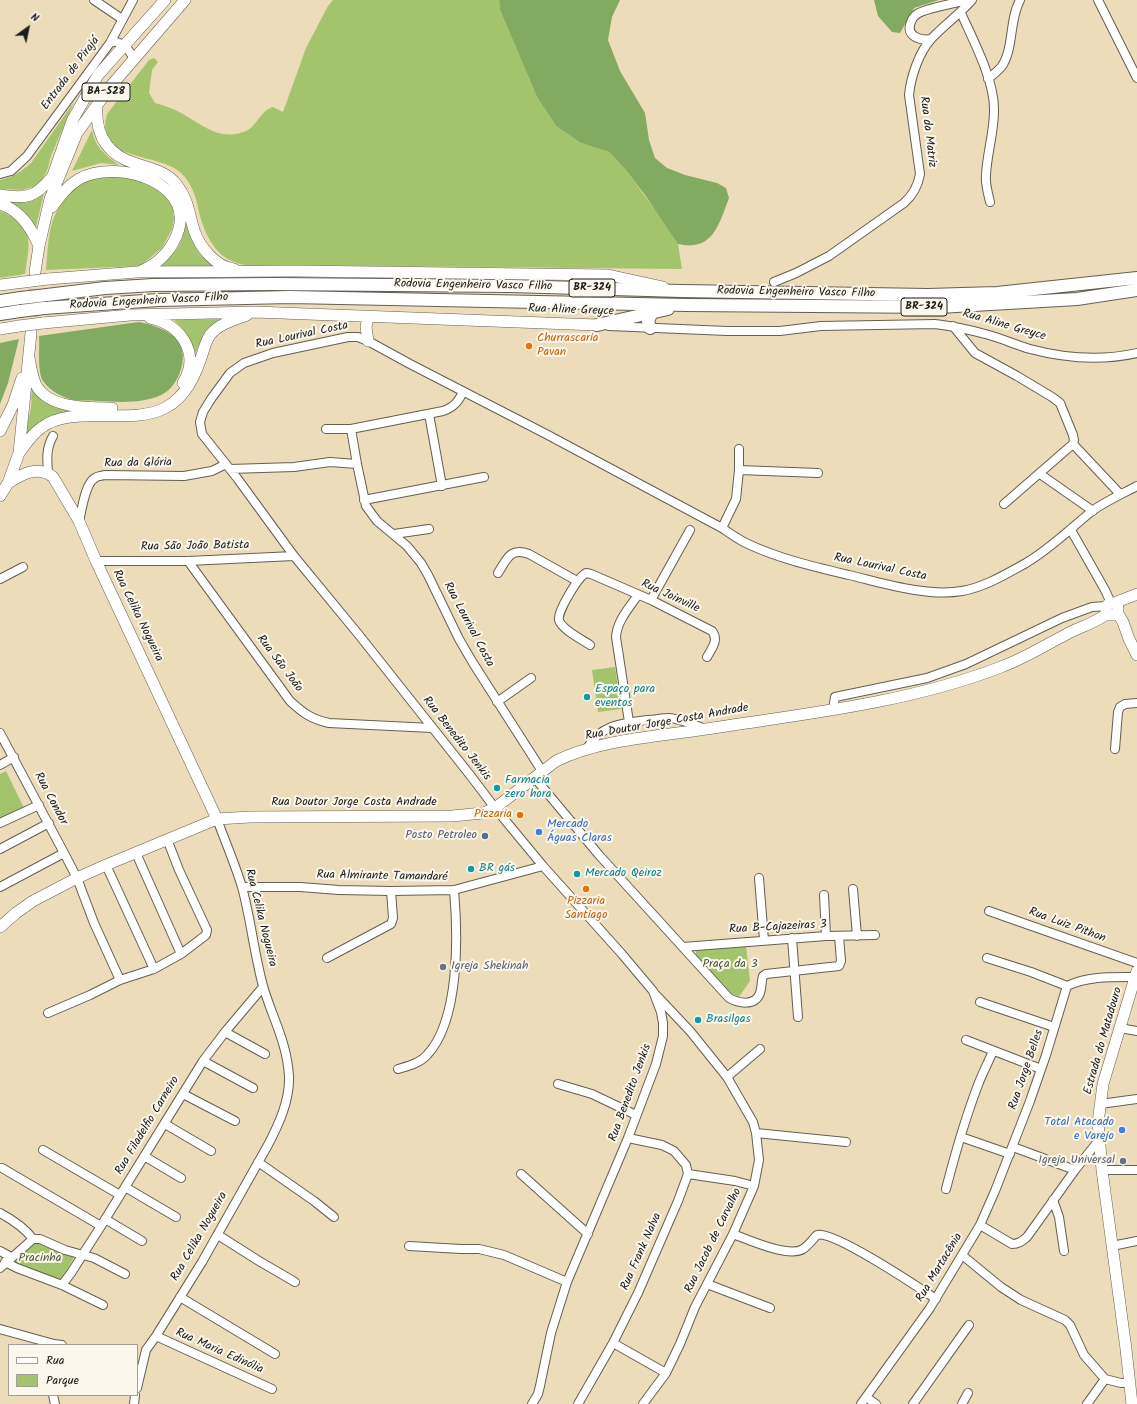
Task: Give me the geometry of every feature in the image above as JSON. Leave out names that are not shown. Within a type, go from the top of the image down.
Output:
[{"type":"highway","name":"Rodovia Engenheiro Vasco Filho","points":[[0,301],[105,288],[152,285],[511,286],[681,291],[928,295],[997,293],[1137,278]]},
{"type":"highway","name":"Rodovia Engenheiro Vasco Filho","points":[[0,314],[44,308],[158,300],[260,297],[687,305],[939,307],[1078,299],[1137,290]]},
{"type":"highway","points":[[597,325],[687,305]]},
{"type":"highway","points":[[650,328],[648,321],[652,312]]},
{"type":"main road","points":[[50,199],[52,177],[75,114],[98,75],[165,0]]},
{"type":"main road","name":"BA-528","points":[[35,272],[39,246],[50,199],[77,133],[133,59],[185,0]]},
{"type":"main road","points":[[97,105],[97,126],[103,141],[108,147],[114,153],[127,161],[160,171],[172,179],[185,197],[195,232],[208,254],[223,266],[250,272]]},
{"type":"main road","points":[[47,214],[63,192],[71,184],[90,174],[120,172],[142,176],[157,182],[176,203],[180,218],[179,230],[172,246],[164,256],[154,264],[137,272]]},
{"type":"main road","points":[[0,195],[16,197],[33,194],[39,191],[52,177]]},
{"type":"main road","points":[[0,204],[14,211],[27,223],[39,246]]},
{"type":"main road","points":[[0,285],[137,272],[295,271],[608,275],[681,291]]},
{"type":"main road","points":[[19,453],[41,427],[50,422],[79,416],[143,414],[165,408],[176,400],[190,384],[210,336],[225,323],[255,312]]},
{"type":"main road","name":"Rua Aline Greyce","points":[[0,329],[43,323],[130,315],[255,312],[597,325]]},
{"type":"main road","points":[[29,358],[37,385],[43,393],[60,403],[69,406],[106,408],[141,408],[153,406],[172,395],[180,388],[186,378],[189,364],[188,348],[184,339],[163,321],[130,315]]},
{"type":"main road","points":[[368,317],[366,327],[368,341]]},
{"type":"main road","points":[[0,496],[8,483],[19,453],[31,333]]},
{"type":"main road","points":[[0,431],[13,406],[29,358]]},
{"type":"main road","points":[[8,483],[28,472],[41,471],[48,473]]},
{"type":"main road","name":"Rua Celika Nogueira","points":[[48,473],[53,477],[79,521],[96,561],[217,819]]},
{"type":"main road","name":"Rua Doutor Jorge Costa Andrade","points":[[1111,609],[1137,594]]},
{"type":"main road","name":"Rua Doutor Jorge Costa Andrade","points":[[0,927],[33,901],[77,878],[217,819],[250,816],[452,816],[483,813],[495,808],[538,774],[566,756],[634,739],[833,709],[915,694],[958,682],[1002,667],[1080,627],[1088,619],[1137,597]]},
{"type":"main road","points":[[1111,609],[1123,622],[1128,639],[1137,655]]},
{"type":"main road","name":"Estrada do Matadouro","points":[[1131,1403],[1130,1383],[1102,1170],[1098,1123],[1103,1084],[1136,974]]},
{"type":"street","points":[[94,0],[122,19]]},
{"type":"street","points":[[110,43],[133,0]]},
{"type":"street","points":[[931,39],[924,40],[917,38],[912,34],[909,27],[917,14],[968,0]]},
{"type":"street","name":"Rua da Matriz","points":[[774,282],[796,273],[829,256],[904,203],[914,191],[919,183],[920,174],[910,110],[910,83],[918,60],[931,39],[961,13],[972,0]]},
{"type":"street","points":[[988,79],[1003,65],[1008,50],[1013,19],[1020,0]]},
{"type":"street","points":[[1098,0],[1137,78]]},
{"type":"street","points":[[961,13],[988,79],[994,98],[993,128],[986,175],[986,187],[990,202]]},
{"type":"street","name":"Entrada de Pirajá","points":[[0,174],[11,170],[27,156],[110,43],[115,41],[123,46]]},
{"type":"street","points":[[123,46],[132,54],[133,59]]},
{"type":"street","name":"Rua Aline Greyce","points":[[597,325],[727,331],[780,331],[821,326],[935,324],[953,326],[990,335],[1030,349],[1062,355],[1093,358],[1137,353]]},
{"type":"street","points":[[953,326],[975,353],[1017,376],[1060,403],[1073,435],[1073,444],[1004,504]]},
{"type":"street","name":"Rua Lourival Costa","points":[[216,452],[202,434],[200,422],[203,412],[230,373],[244,363],[273,353],[348,337],[358,337],[546,434],[722,528],[748,544],[781,557],[902,588],[943,593],[962,591],[984,585],[1031,560],[1048,549],[1093,511],[1120,494],[1137,486]]},
{"type":"street","points":[[326,429],[351,429],[452,408],[457,404],[463,392]]},
{"type":"street","points":[[429,414],[442,486]]},
{"type":"street","name":"Rua Lourival Costa","points":[[351,429],[366,506],[374,517],[407,546],[421,563],[459,640],[497,702],[538,774],[599,855],[729,998],[743,1004],[754,1000],[760,992],[763,976],[766,974],[794,972]]},
{"type":"street","points":[[48,473],[47,451],[53,436]]},
{"type":"street","points":[[1073,444],[1120,494]]},
{"type":"street","points":[[722,528],[736,499],[739,470],[739,449]]},
{"type":"street","name":"Rua Benedito Jenkis","points":[[216,452],[294,556],[359,635],[495,808],[543,866],[626,958],[653,991],[661,1012],[663,1036],[656,1064],[628,1138],[567,1282],[551,1333],[540,1386],[533,1404]]},
{"type":"street","name":"Rua da Glória","points":[[79,521],[87,489],[90,482],[95,477],[184,476],[228,467],[294,467],[330,462],[357,464]]},
{"type":"street","points":[[739,470],[818,473]]},
{"type":"street","points":[[1040,474],[1093,511]]},
{"type":"street","points":[[364,500],[484,477]]},
{"type":"street","points":[[394,534],[429,529]]},
{"type":"street","points":[[651,600],[690,530]]},
{"type":"street","points":[[833,709],[836,697],[927,678],[966,664],[1062,618],[1092,607],[1111,609],[1105,590],[1071,530]]},
{"type":"street","points":[[498,573],[509,556],[515,552],[522,551],[577,581],[560,613],[559,621],[563,627],[590,646]]},
{"type":"street","name":"Rua São João Batista","points":[[96,561],[188,561],[294,556]]},
{"type":"street","name":"Rua São João","points":[[188,561],[286,696],[305,714],[316,720],[329,723],[432,728]]},
{"type":"street","points":[[0,579],[23,567]]},
{"type":"street","name":"Rua Joinville","points":[[577,581],[586,573],[591,574],[651,600],[712,631],[716,636],[715,642],[708,657]]},
{"type":"street","points":[[629,722],[616,629],[638,595]]},
{"type":"street","points":[[497,702],[531,678]]},
{"type":"street","points":[[1115,749],[1118,712],[1120,707],[1125,704],[1137,703]]},
{"type":"street","points":[[586,750],[594,738],[606,729],[629,722],[668,718],[682,720],[705,729]]},
{"type":"street","name":"Rua Condor","points":[[0,733],[77,878],[94,923],[120,980]]},
{"type":"street","points":[[0,765],[14,757]]},
{"type":"street","points":[[0,823],[39,805]]},
{"type":"street","name":"Rua Celika Nogueira","points":[[138,1384],[146,1350],[218,1235],[276,1130],[287,1102],[289,1090],[287,1058],[281,1033],[263,987],[242,888],[217,819]]},
{"type":"street","points":[[0,849],[49,823]]},
{"type":"street","points":[[48,1013],[120,980],[154,969],[181,954],[206,935],[207,930],[179,870],[167,839]]},
{"type":"street","points":[[0,887],[64,853]]},
{"type":"street","points":[[136,853],[181,954]]},
{"type":"street","points":[[106,865],[154,969]]},
{"type":"street","name":"Rua Almirante Tamandaré","points":[[242,888],[300,887],[339,890],[391,891],[454,890],[543,866]]},
{"type":"street","points":[[759,878],[764,940]]},
{"type":"street","points":[[853,889],[857,936]]},
{"type":"street","points":[[398,1069],[420,1060],[427,1055],[445,1025],[452,992],[455,964],[456,933],[454,890]]},
{"type":"street","points":[[327,958],[391,924],[393,918],[391,891]]},
{"type":"street","points":[[824,895],[826,936]]},
{"type":"street","name":"Rua Luiz Pithon","points":[[989,911],[1137,963]]},
{"type":"street","name":"Rua B-Cajazeiras 3","points":[[683,946],[826,936],[875,935]]},
{"type":"street","points":[[794,972],[840,966],[839,936]]},
{"type":"street","points":[[792,938],[798,1017]]},
{"type":"street","points":[[987,958],[1017,967],[1067,986],[1083,980],[1136,974]]},
{"type":"street","name":"Rua Jorge Belles","points":[[980,1225],[1011,1150],[1041,1069],[1067,986]]},
{"type":"street","name":"Rua Filadelfio Carneiro","points":[[62,1285],[83,1256],[203,1061],[263,987]]},
{"type":"street","name":"Rua Jacob de Carvalho","points":[[643,1404],[666,1373],[695,1307],[733,1234],[754,1186],[759,1160],[756,1133],[747,1110],[728,1077],[690,1031],[653,991]]},
{"type":"street","points":[[980,1002],[1054,1027]]},
{"type":"street","points":[[1120,1028],[1137,1031]]},
{"type":"street","points":[[225,1032],[265,1054]]},
{"type":"street","points":[[966,1040],[1041,1069]]},
{"type":"street","points":[[728,1077],[760,1049]]},
{"type":"street","points":[[946,1189],[960,1137],[979,1084],[994,1051]]},
{"type":"street","points":[[203,1061],[253,1088]]},
{"type":"street","points":[[558,1084],[592,1094],[636,1115]]},
{"type":"street","points":[[183,1094],[235,1121]]},
{"type":"street","points":[[1100,1104],[1137,1098]]},
{"type":"street","points":[[165,1124],[210,1151]]},
{"type":"street","points":[[756,1133],[846,1142]]},
{"type":"street","points":[[960,1137],[1011,1150],[1074,1170]]},
{"type":"street","points":[[628,1138],[662,1145],[674,1151],[680,1156],[686,1165],[688,1174],[735,1181],[754,1186]]},
{"type":"street","points":[[980,1225],[1012,1244],[1018,1244],[1027,1237],[1074,1170],[1099,1140]]},
{"type":"street","points":[[43,1150],[120,1195]]},
{"type":"street","points":[[144,1156],[181,1178]]},
{"type":"street","points":[[258,1162],[314,1201],[334,1217]]},
{"type":"street","points":[[2,1168],[103,1223],[142,1241]]},
{"type":"street","points":[[1102,1170],[1137,1170]]},
{"type":"street","points":[[521,1174],[588,1234]]},
{"type":"street","name":"Rua Frank Nalva","points":[[578,1404],[613,1343],[644,1279],[678,1201],[688,1174]]},
{"type":"street","points":[[125,1187],[176,1217]]},
{"type":"street","points":[[1053,1200],[1059,1218],[1064,1251]]},
{"type":"street","points":[[0,1212],[27,1230],[33,1239]]},
{"type":"street","name":"Rua Martacênia","points":[[864,1400],[936,1299],[980,1225]]},
{"type":"street","points":[[733,1234],[789,1253],[803,1249],[816,1235],[824,1235],[850,1247],[880,1264],[936,1299]]},
{"type":"street","points":[[218,1235],[259,1262],[295,1282]]},
{"type":"street","points":[[5,1262],[33,1239],[44,1240],[65,1250],[94,1258],[125,1274]]},
{"type":"street","points":[[1112,1246],[1137,1241]]},
{"type":"street","points":[[409,1246],[462,1249],[479,1248],[504,1255],[567,1282]]},
{"type":"street","points":[[0,1251],[5,1262],[62,1285],[103,1305]]},
{"type":"street","points":[[962,1256],[1001,1287],[1021,1300],[1065,1320],[1070,1325],[1084,1355],[1106,1379],[1121,1383],[1130,1383]]},
{"type":"street","points":[[707,1284],[770,1308]]},
{"type":"street","points":[[180,1297],[275,1354]]},
{"type":"street","points":[[913,1404],[969,1325]]},
{"type":"street","points":[[0,1329],[51,1344]]},
{"type":"street","name":"Rua Maria Edinólia","points":[[156,1336],[272,1389]]},
{"type":"street","points":[[613,1343],[666,1373]]},
{"type":"street","points":[[138,1350],[146,1350]]},
{"type":"street","points":[[1080,1404],[1088,1403],[1106,1379]]},
{"type":"street","points":[[962,1404],[968,1392]]},
{"type":"street","points":[[864,1400],[876,1404]]},
{"type":"green space","points":[[333,0],[499,0],[500,10],[537,97],[556,126],[581,143],[609,152],[625,169],[664,222],[678,244],[682,269],[256,266],[244,265],[226,258],[210,241],[206,234],[193,190],[184,176],[169,166],[157,161],[130,154],[118,148],[110,140],[105,129],[107,114],[149,60],[154,58],[158,62],[152,70],[149,93],[155,103],[175,110],[217,133],[236,134],[246,131],[269,109],[273,107],[283,112],[306,48],[328,6]]},
{"type":"green space","points":[[499,0],[620,0],[612,17],[608,40],[620,71],[645,113],[649,140],[655,158],[667,168],[685,175],[717,183],[726,188],[729,198],[718,226],[707,240],[699,244],[678,244],[645,195],[625,169],[609,152],[581,143],[556,126],[537,97],[500,10]]},
{"type":"green space","points":[[874,0],[939,0],[914,8],[900,33],[892,32],[878,16]]},
{"type":"green space","points":[[74,102],[51,156],[47,171],[41,181],[33,187],[23,190],[0,189],[0,180],[17,174],[31,163]]},
{"type":"green space","points":[[92,130],[93,136],[101,150],[119,165],[101,163],[72,171]]},
{"type":"green space","points":[[112,176],[140,179],[161,192],[168,199],[173,209],[174,219],[172,229],[162,248],[140,266],[46,270],[50,230],[61,204],[77,186],[82,183],[94,178]]},
{"type":"green space","points":[[45,189],[35,231],[5,200]]},
{"type":"green space","points":[[0,211],[19,222],[25,229],[28,236],[29,244],[25,274],[0,278]]},
{"type":"green space","points":[[184,211],[188,229],[198,251],[210,264],[219,269],[159,267],[173,254],[183,237]]},
{"type":"green space","points":[[222,319],[202,339],[192,364],[191,350],[187,335],[174,320]]},
{"type":"green space","points":[[139,322],[168,332],[180,345],[183,353],[179,375],[172,386],[164,393],[146,400],[130,402],[74,400],[57,393],[43,381],[39,366],[39,336]]},
{"type":"green space","points":[[19,339],[8,383],[0,404],[0,343]]},
{"type":"green space","points":[[32,380],[37,390],[86,410],[68,412],[53,416],[39,423],[25,435],[31,408]]},
{"type":"green space","points":[[615,667],[621,709],[598,712],[592,670]]},
{"type":"green space","points":[[6,771],[24,808],[0,819],[0,774]]},
{"type":"green space","name":"Praça da 3","points":[[746,946],[750,981],[739,997],[731,993],[696,955],[696,949]]},
{"type":"green space","name":"Pracinha","points":[[37,1243],[41,1243],[74,1257],[63,1277],[60,1279],[47,1275],[37,1276],[12,1261],[21,1253]]},
{"type":"tunnel","points":[[31,333],[35,272]]},
{"type":"place","name":"Churrascaria Pavan","points":[[529,346]]},
{"type":"place","name":"Espaço para eventos","points":[[587,697]]},
{"type":"place","name":"Farmacia zero hora","points":[[497,788]]},
{"type":"place","name":"Pizzaria","points":[[520,815]]},
{"type":"place","name":"Mercado Águas Claras","points":[[539,832]]},
{"type":"place","name":"Posto Petroleo","points":[[485,836]]},
{"type":"place","name":"BR gás","points":[[471,869]]},
{"type":"place","name":"Mercado Qeiroz","points":[[577,874]]},
{"type":"place","name":"Pizzaria Santiago","points":[[586,889]]},
{"type":"place","name":"Igreja Shekinah","points":[[443,967]]},
{"type":"place","name":"Brasilgas","points":[[698,1020]]},
{"type":"place","name":"Total Atacado e Varejo","points":[[1122,1130]]},
{"type":"place","name":"Igreja Universal","points":[[1123,1161]]}]
